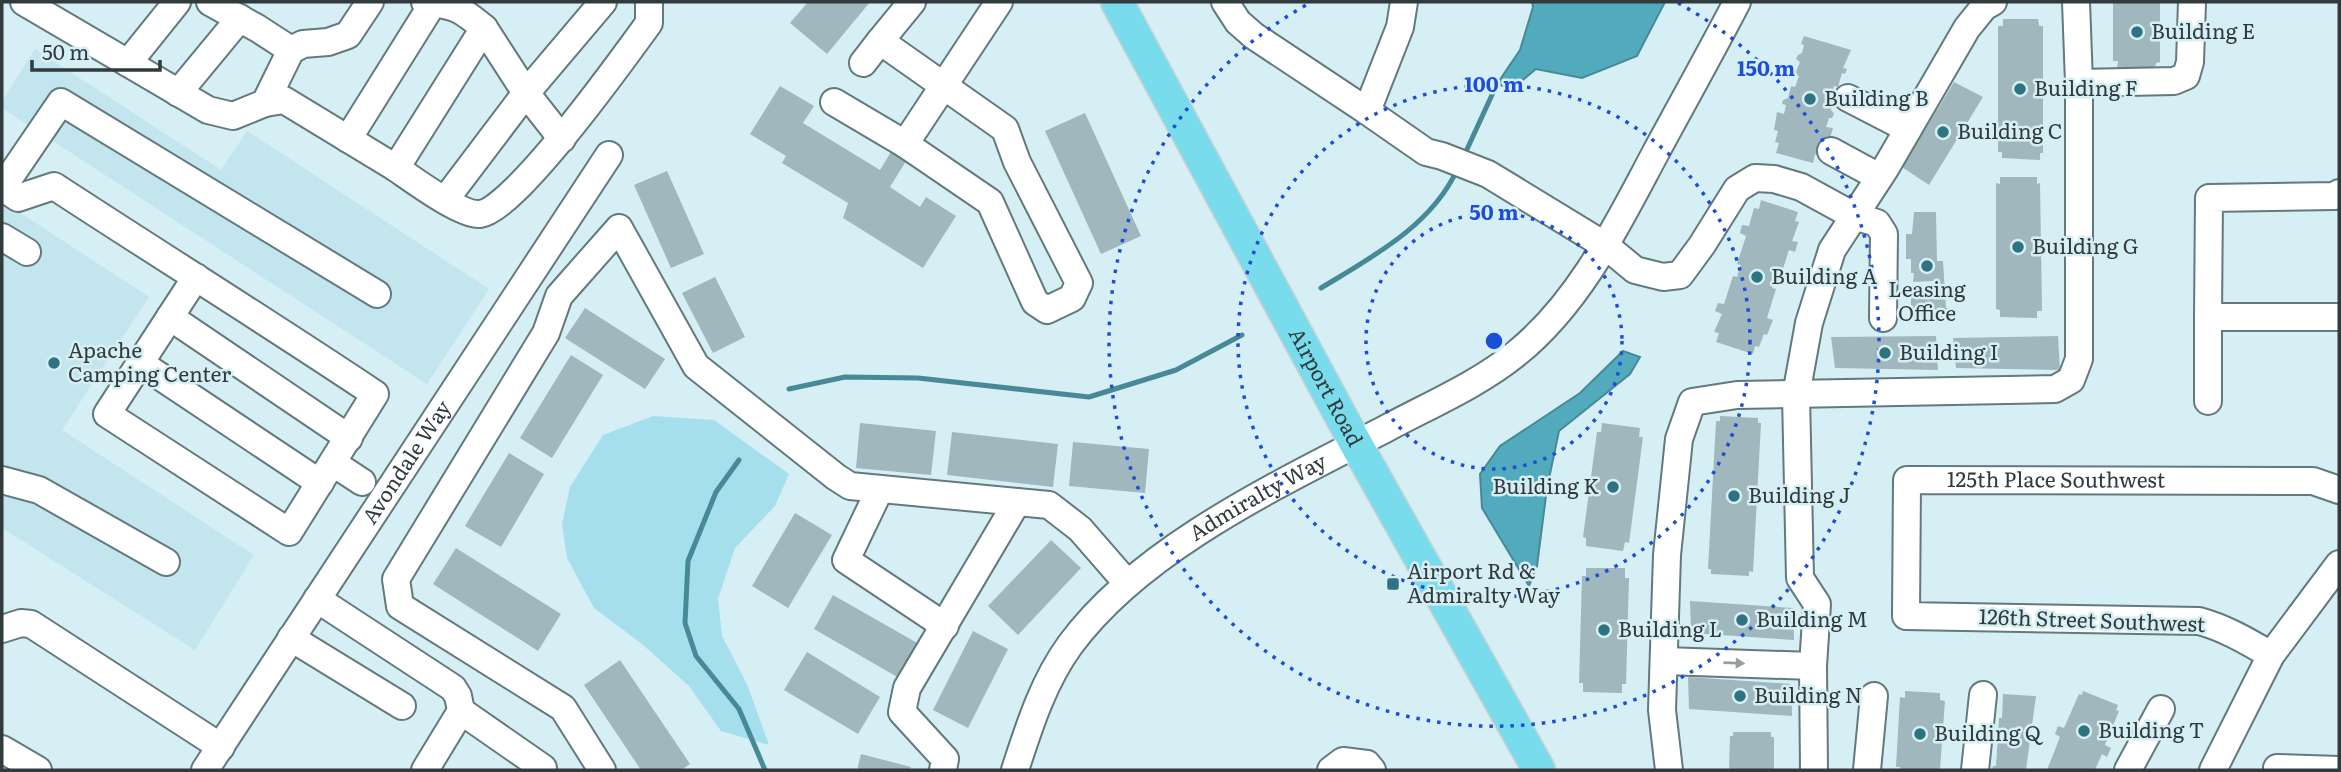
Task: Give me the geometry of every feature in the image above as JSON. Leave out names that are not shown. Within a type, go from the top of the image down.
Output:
[{"type":"main road","name":"Airport Road","points":[[1117,2],[1356,444],[1539,770]]},
{"type":"street","points":[[24,2],[208,110],[233,117],[265,103],[284,100],[445,200],[469,212],[480,214],[499,204],[562,139],[649,23],[649,2]]},
{"type":"street","points":[[128,63],[177,2]]},
{"type":"street","points":[[210,2],[291,50]]},
{"type":"street","points":[[265,103],[291,50],[303,44],[328,42],[348,35],[370,2]]},
{"type":"street","points":[[348,139],[429,2],[461,9],[484,28],[526,93],[562,139]]},
{"type":"street","points":[[445,200],[526,93],[603,2]]},
{"type":"street","points":[[863,63],[912,2]]},
{"type":"street","points":[[905,144],[999,2]]},
{"type":"street","points":[[1225,2],[1238,22],[1254,36],[1426,152],[1488,174],[1606,246],[1635,270],[1663,277],[1680,275],[1737,190],[1755,177],[1801,187],[1854,216],[1877,223],[1884,234],[1883,318]]},
{"type":"street","points":[[1367,111],[1400,27],[1404,2]]},
{"type":"street","name":"Admiralty Way","points":[[1015,770],[1044,690],[1069,647],[1096,613],[1127,583],[1170,551],[1251,500],[1473,383],[1517,353],[1548,322],[1606,246],[1737,2]]},
{"type":"street","points":[[1815,770],[1813,666],[1817,604],[1800,578],[1796,395],[1809,323],[1832,250],[1968,28],[1984,7],[1993,2]]},
{"type":"street","points":[[1669,770],[1662,710],[1668,542],[1679,439],[1692,402],[1737,395],[2055,389],[2071,380],[2079,359],[2079,83],[2076,2]]},
{"type":"street","points":[[2079,83],[2174,80],[2186,76],[2190,62],[2192,2]]},
{"type":"street","points":[[178,93],[240,18]]},
{"type":"street","points":[[396,168],[484,28]]},
{"type":"street","points":[[834,102],[905,144],[990,202],[1035,302],[1047,310],[1072,299],[1080,283],[1017,162],[1005,129],[880,41]]},
{"type":"street","points":[[1848,98],[1908,129]]},
{"type":"street","points":[[196,278],[107,414],[289,532],[376,394],[233,299],[54,186],[18,198],[2,187],[61,102],[377,294]]},
{"type":"street","points":[[1831,151],[1879,177]]},
{"type":"street","name":"Avondale Way","points":[[205,770],[609,155]]},
{"type":"street","points":[[990,202],[1017,162]]},
{"type":"street","points":[[2208,401],[2209,198],[2335,196],[2339,193]]},
{"type":"street","points":[[602,770],[563,708],[400,606],[396,579],[546,333],[559,296],[619,228],[696,366],[836,477],[850,486],[1049,505],[1080,529],[1127,583]]},
{"type":"street","points":[[2,237],[27,252]]},
{"type":"street","points":[[170,317],[349,438]]},
{"type":"street","points":[[2208,317],[2339,317]]},
{"type":"street","points":[[140,363],[327,473],[362,482]]},
{"type":"street","points":[[2,480],[39,490],[166,562]]},
{"type":"street","name":"125th Place Southwest","points":[[1906,616],[1907,480],[2313,481],[2339,490]]},
{"type":"street","points":[[880,489],[846,560],[945,626]]},
{"type":"street","points":[[943,770],[945,759],[902,712],[907,688],[1017,502]]},
{"type":"street","points":[[2213,770],[2271,655],[2337,572]]},
{"type":"street","points":[[317,599],[453,688],[461,711],[425,770]]},
{"type":"street","name":"126th Street Southwest","points":[[1906,616],[2199,621],[2219,626],[2271,655]]},
{"type":"street","points":[[2,629],[21,623],[31,624],[221,747]]},
{"type":"street","points":[[291,638],[402,706]]},
{"type":"street","points":[[1665,661],[1813,666]]},
{"type":"street","points":[[1975,770],[1983,695]]},
{"type":"street","points":[[1867,770],[1874,696]]},
{"type":"street","points":[[2128,770],[2161,709]]},
{"type":"street","points":[[461,711],[543,768]]},
{"type":"street","points":[[2,749],[38,770]]},
{"type":"street","points":[[1331,770],[1343,761],[1367,764],[1371,770]]},
{"type":"street","points":[[2277,768],[2339,770]]},
{"type":"shaded area","points":[[1532,2],[1665,2],[1637,56],[1582,78],[1536,69],[1512,89],[1497,84],[1520,50],[1533,7]]},
{"type":"shaded area","points":[[35,49],[221,170],[247,131],[489,289],[427,384],[2,108],[2,101]]},
{"type":"shaded area","name":"Apache Camping Center","points":[[2,201],[149,297],[62,430],[254,555],[195,650],[2,528]]},
{"type":"shaded area","points":[[1623,351],[1640,357],[1630,374],[1559,431],[1547,488],[1537,566],[1529,586],[1482,508],[1480,474],[1500,446],[1580,393]]},
{"type":"shaded area","points":[[653,416],[714,420],[789,474],[775,506],[735,548],[718,599],[722,636],[747,684],[769,745],[721,731],[689,686],[642,644],[594,608],[567,558],[562,524],[570,487],[603,435]]},
{"type":"building","points":[[808,2],[870,2],[827,54],[790,23]]},
{"type":"building","name":"Building E","points":[[2113,2],[2160,2],[2160,62],[2156,63],[2155,71],[2117,70],[2118,61],[2113,61]]},
{"type":"building","name":"Building F","points":[[2003,19],[2038,19],[2039,26],[2043,26],[2043,153],[2040,153],[2040,160],[2002,158],[2002,152],[1998,152],[1998,26],[2003,26]]},
{"type":"building","name":"Building B","points":[[1804,36],[1851,50],[1843,68],[1847,69],[1845,74],[1842,73],[1838,87],[1834,86],[1831,97],[1834,98],[1831,110],[1834,114],[1829,118],[1826,127],[1833,128],[1830,138],[1819,156],[1815,154],[1813,163],[1776,153],[1778,131],[1774,130],[1777,112],[1784,114],[1786,105],[1782,104],[1783,100],[1788,98],[1791,86],[1795,87],[1799,76],[1795,74],[1800,62],[1796,59],[1802,53]]},
{"type":"building","name":"Building C","points":[[1954,82],[1983,97],[1929,185],[1902,167]]},
{"type":"building","points":[[780,86],[814,106],[803,123],[880,170],[891,152],[906,161],[890,187],[920,207],[926,197],[956,216],[923,268],[843,218],[848,203],[782,163],[786,156],[750,134]]},
{"type":"building","points":[[1085,113],[1141,236],[1101,254],[1045,131]]},
{"type":"building","points":[[667,171],[704,254],[671,268],[634,185]]},
{"type":"building","name":"Building G","points":[[2000,177],[2037,177],[2037,184],[2040,183],[2042,311],[2037,311],[2037,318],[2000,317],[2000,310],[1996,309],[1996,183],[2000,184]]},
{"type":"building","name":"Building A","points":[[1761,200],[1798,212],[1795,221],[1799,222],[1792,241],[1798,242],[1795,252],[1789,250],[1780,278],[1777,277],[1772,288],[1776,289],[1767,318],[1773,320],[1767,335],[1764,334],[1759,347],[1755,346],[1753,354],[1716,342],[1719,333],[1714,332],[1722,314],[1715,311],[1718,303],[1724,304],[1733,276],[1737,277],[1741,265],[1737,264],[1746,236],[1740,233],[1742,225],[1749,226],[1754,208],[1759,209]]},
{"type":"building","name":"Leasing Office","points":[[1914,212],[1936,212],[1937,261],[1943,261],[1946,308],[1954,308],[1954,321],[1911,320],[1911,290],[1934,290],[1934,281],[1913,282],[1911,259],[1906,259],[1906,234],[1912,234]]},
{"type":"building","points":[[715,277],[745,337],[713,353],[682,293]]},
{"type":"building","points":[[585,308],[665,359],[645,389],[565,338]]},
{"type":"building","name":"Building I","points":[[1936,336],[1938,370],[1835,368],[1831,337]]},
{"type":"building","points":[[2058,336],[2060,370],[1956,368],[1953,338]]},
{"type":"building","points":[[571,355],[603,375],[552,458],[520,438]]},
{"type":"building","name":"Building J","points":[[1720,416],[1758,418],[1758,423],[1761,423],[1753,572],[1749,571],[1749,576],[1711,574],[1711,569],[1708,569],[1716,421],[1720,421]]},
{"type":"building","points":[[860,423],[936,431],[931,475],[856,468]]},
{"type":"building","name":"Building K","points":[[1602,423],[1640,428],[1639,437],[1643,437],[1629,543],[1625,542],[1623,551],[1586,546],[1586,538],[1583,537],[1597,432],[1601,432]]},
{"type":"building","points":[[952,432],[1058,444],[1053,487],[947,475]]},
{"type":"building","points":[[1073,442],[1149,449],[1145,493],[1069,486]]},
{"type":"building","points":[[509,453],[544,474],[501,547],[465,526]]},
{"type":"building","points":[[795,513],[832,535],[788,608],[752,586]]},
{"type":"building","points":[[1051,540],[1081,568],[1018,635],[988,606]]},
{"type":"building","points":[[456,548],[561,614],[538,651],[433,584]]},
{"type":"building","name":"Building L","points":[[1586,568],[1625,568],[1625,578],[1629,578],[1626,684],[1622,684],[1622,693],[1583,692],[1583,683],[1579,683],[1582,576],[1586,576]]},
{"type":"building","points":[[833,595],[919,644],[899,678],[814,629]]},
{"type":"building","name":"Building M","points":[[1690,601],[1793,608],[1794,640],[1691,633]]},
{"type":"building","points":[[973,631],[1008,649],[968,728],[933,710]]},
{"type":"building","points":[[807,652],[880,697],[858,734],[784,690]]},
{"type":"building","points":[[620,660],[690,764],[681,770],[641,770],[584,685]]},
{"type":"building","name":"Building N","points":[[1688,677],[1791,684],[1792,716],[1689,709]]},
{"type":"building","name":"Building Q","points":[[1905,691],[1940,693],[1940,700],[1945,701],[1940,770],[1900,770],[1900,767],[1896,767],[1900,697],[1905,698]]},
{"type":"building","name":"Building T","points":[[2083,691],[2118,705],[2116,710],[2119,711],[2105,745],[2111,748],[2107,757],[2102,754],[2095,770],[2047,770],[2060,737],[2055,734],[2058,726],[2064,728],[2079,694],[2082,695]]},
{"type":"building","points":[[2003,694],[2036,696],[2026,770],[1992,770],[1993,766],[1996,766]]},
{"type":"building","points":[[1733,732],[1771,732],[1771,737],[1774,737],[1774,770],[1729,770],[1730,736],[1733,736]]},
{"type":"building","points":[[861,754],[911,767],[910,770],[857,770]]},
{"type":"waterway","points":[[1463,158],[1497,84]]},
{"type":"waterway","points":[[1321,288],[1380,252],[1416,224],[1446,190],[1457,170]]},
{"type":"waterway","points":[[789,389],[845,377],[918,378],[1089,397],[1176,370],[1242,335]]},
{"type":"waterway","points":[[739,460],[716,492],[688,561],[685,623],[696,656],[739,709],[765,770]]},
{"type":"place","name":"Building E","points":[[2137,32]]},
{"type":"place","name":"Building F","points":[[2020,89]]},
{"type":"place","name":"Building B","points":[[1810,99]]},
{"type":"place","name":"Building C","points":[[1943,132]]},
{"type":"place","name":"Building G","points":[[2018,247]]},
{"type":"place","name":"Leasing Office","points":[[1927,266]]},
{"type":"place","name":"Building A","points":[[1757,277]]},
{"type":"place","name":"Building I","points":[[1885,353]]},
{"type":"place","name":"Apache Camping Center","points":[[54,363]]},
{"type":"place","name":"Building K","points":[[1613,487]]},
{"type":"place","name":"Building J","points":[[1734,496]]},
{"type":"place","name":"Airport Rd & Admiralty Way","points":[[1393,584]]},
{"type":"place","name":"Building M","points":[[1742,620]]},
{"type":"place","name":"Building L","points":[[1604,630]]},
{"type":"place","name":"Building N","points":[[1740,696]]},
{"type":"place","name":"Building T","points":[[2084,731]]},
{"type":"place","name":"Building Q","points":[[1920,734]]}]
